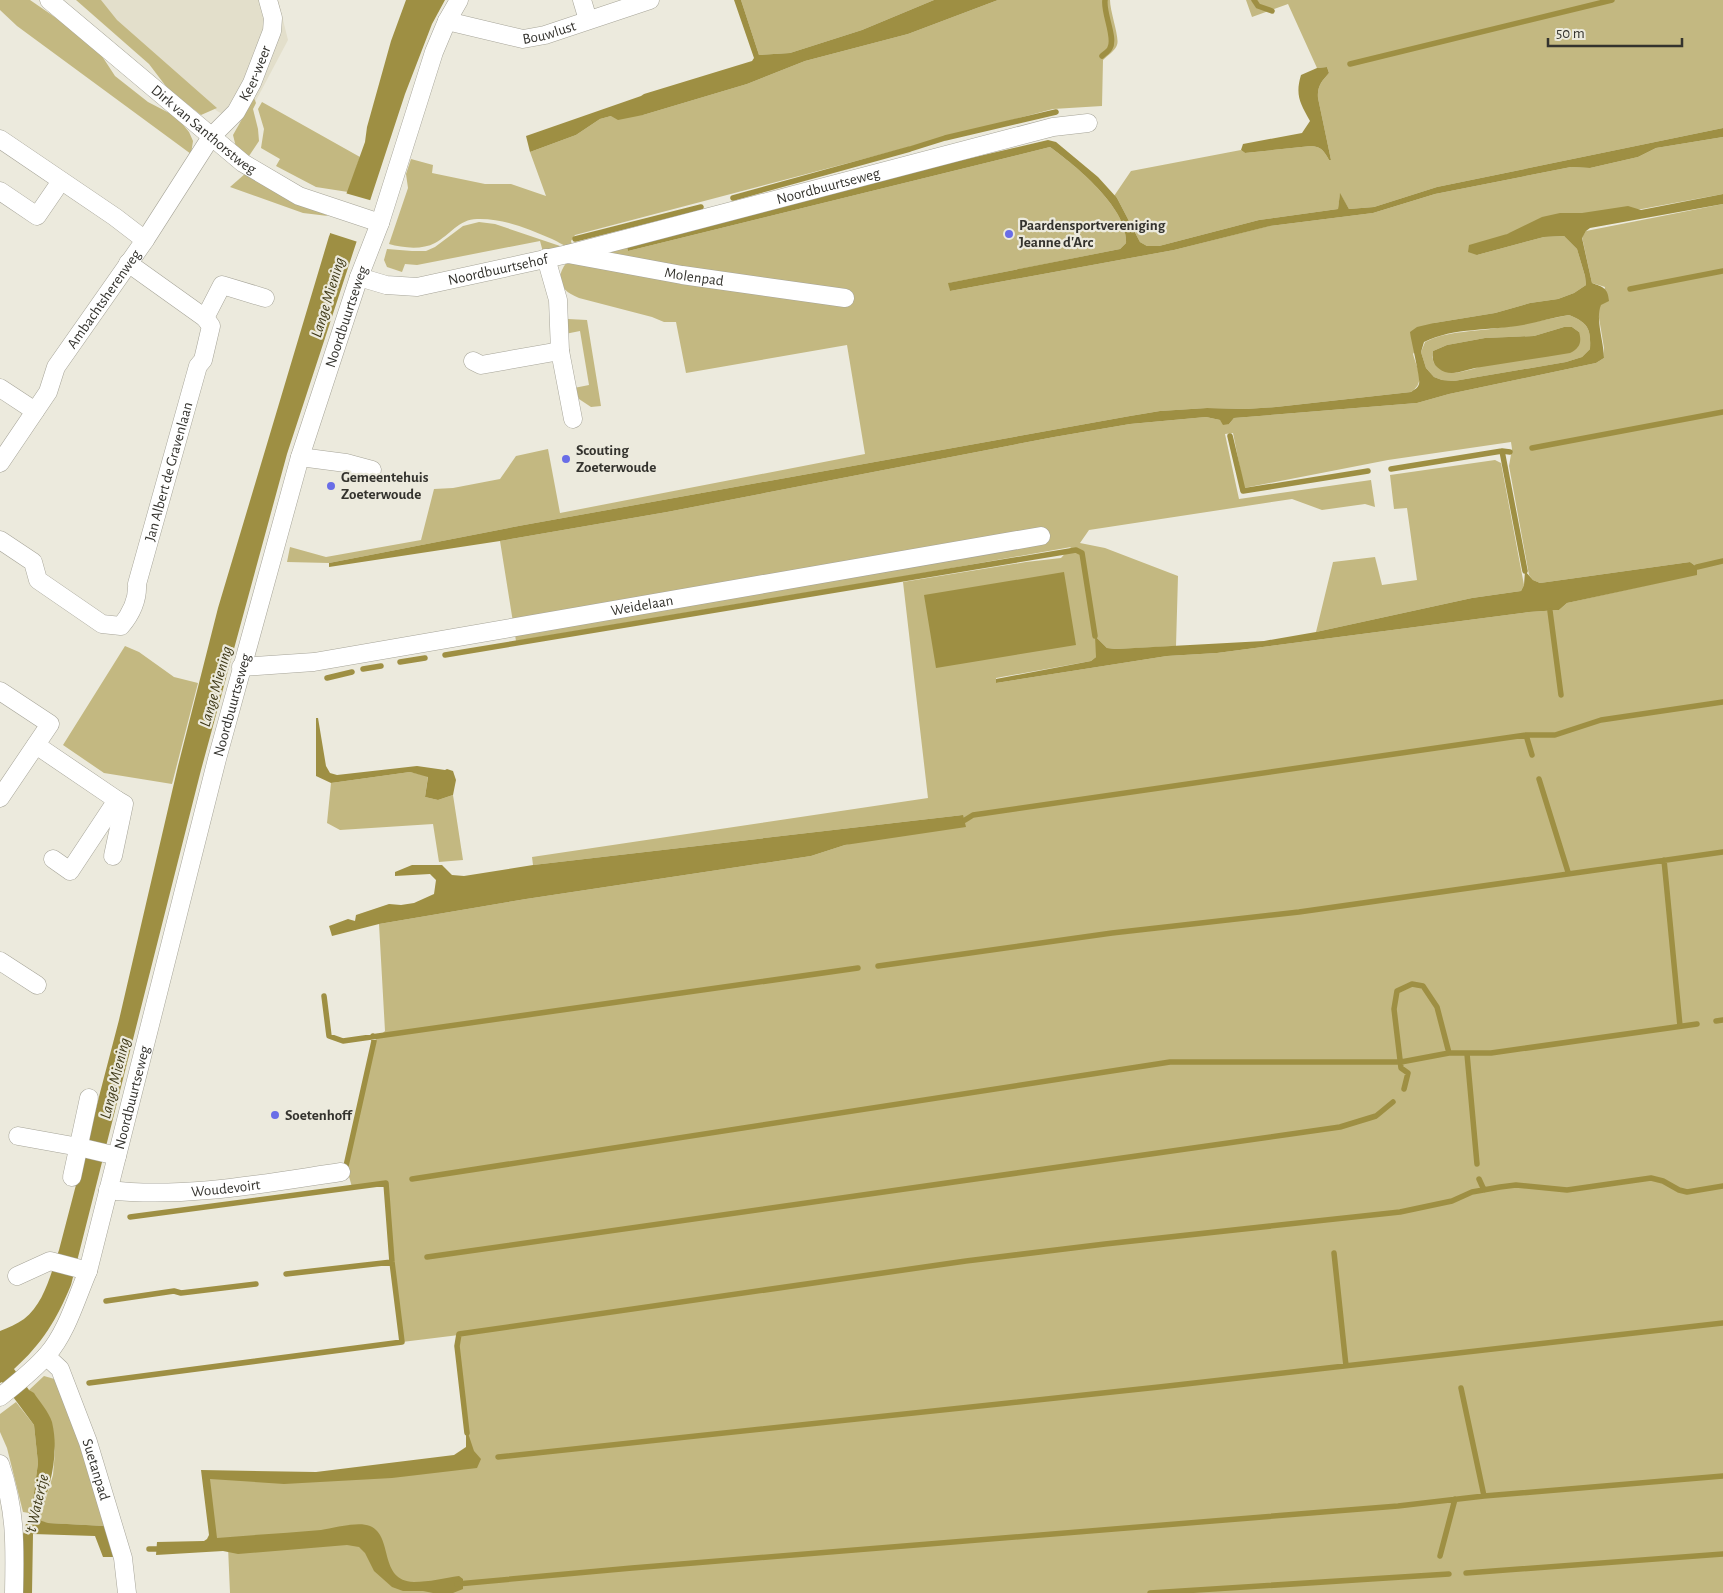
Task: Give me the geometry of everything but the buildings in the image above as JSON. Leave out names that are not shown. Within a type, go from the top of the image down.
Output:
[{"type":"street","name":"Dirk van Santhorstweg","points":[[49,0],[243,163],[299,196],[376,222]]},
{"type":"street","name":"Keer-weer","points":[[211,137],[236,112],[249,89],[272,31],[273,18],[268,0]]},
{"type":"street","name":"Noordbuurtseweg","points":[[2,1395],[46,1356],[66,1324],[84,1270],[108,1190],[113,1155],[241,667],[300,457],[376,222],[434,52],[447,21],[459,0]]},
{"type":"street","points":[[582,0],[588,20]]},
{"type":"street","name":"Bouwlust","points":[[447,21],[523,39],[545,35],[650,0]]},
{"type":"street","name":"Noordbuurtseweg","points":[[568,254],[1053,127],[1088,123]]},
{"type":"street","name":"Ambachtsherenweg","points":[[0,464],[48,392],[56,367],[145,240],[211,137]]},
{"type":"street","points":[[0,139],[116,217],[145,240]]},
{"type":"street","points":[[0,191],[37,216],[61,181]]},
{"type":"street","name":"Molenpad","points":[[546,258],[568,254],[682,275],[845,298]]},
{"type":"street","name":"Noordbuurtsehof","points":[[359,277],[386,285],[417,287],[546,258],[558,300],[560,351],[573,419]]},
{"type":"street","points":[[128,263],[205,318],[222,285],[266,298]]},
{"type":"street","name":"Jan Albert de Gravenlaan","points":[[0,540],[33,562],[38,580],[102,624],[121,626],[131,613],[138,590],[137,584],[198,366],[203,360],[211,326],[205,318]]},
{"type":"street","points":[[473,361],[481,365],[560,351]]},
{"type":"street","points":[[0,388],[35,411]]},
{"type":"street","points":[[300,457],[346,463],[372,470]]},
{"type":"street","name":"Weidelaan","points":[[241,667],[314,662],[1041,536]]},
{"type":"street","points":[[0,691],[50,724],[0,798]]},
{"type":"street","points":[[36,745],[124,804],[113,856]]},
{"type":"street","points":[[53,859],[70,871],[117,800]]},
{"type":"street","points":[[0,961],[37,985]]},
{"type":"street","points":[[72,1177],[81,1147],[89,1098]]},
{"type":"street","points":[[18,1136],[81,1147],[113,1155]]},
{"type":"street","name":"Woudevoirt","points":[[108,1190],[132,1193],[226,1188],[341,1172]]},
{"type":"street","points":[[16,1276],[50,1261],[84,1270]]},
{"type":"street","name":"Suetanpad","points":[[46,1356],[60,1369],[88,1442],[123,1558],[127,1593]]},
{"type":"street","points":[[0,1464],[8,1486],[14,1520],[14,1593]]},
{"type":"shaded area","points":[[0,0],[30,0],[62,22],[100,53],[115,76],[148,102],[177,117],[189,132],[193,141],[191,154],[17,26],[0,10]]},
{"type":"shaded area","points":[[76,0],[101,0],[117,20],[217,108],[201,115],[168,89],[149,64]]},
{"type":"shaded area","points":[[87,0],[278,0],[288,40],[243,125],[217,111]]},
{"type":"shaded area","points":[[741,0],[934,0],[862,30],[790,53],[759,55]]},
{"type":"shaded area","points":[[998,0],[1110,0],[1118,42],[1115,49],[1103,60],[1102,106],[1053,109],[575,235],[571,241],[573,248],[515,225],[487,219],[471,220],[460,224],[440,240],[424,247],[406,247],[389,244],[408,188],[406,174],[411,159],[433,165],[432,173],[485,184],[511,184],[546,196],[530,152],[576,135],[600,119],[611,116],[643,115],[747,84],[805,61],[908,34]]},
{"type":"shaded area","points":[[1246,0],[1723,0],[1723,128],[1437,187],[1374,207],[1349,209],[1340,194],[1338,209],[1259,220],[1159,246],[1147,246],[1140,242],[1117,198],[1114,196],[1131,171],[1241,150],[1245,153],[1311,146],[1320,148],[1331,160],[1318,98],[1319,87],[1329,73],[1327,67],[1317,68],[1288,4],[1252,17]]},
{"type":"shaded area","points":[[254,98],[256,103],[253,109],[259,141],[249,156],[236,147],[233,135]]},
{"type":"shaded area","points":[[262,102],[360,157],[348,192],[316,187],[276,166],[280,159],[261,148],[264,129],[258,109]]},
{"type":"shaded area","points":[[1723,137],[1723,194],[1507,234],[1477,255],[1544,237],[1564,236],[1577,249],[1586,285],[1574,293],[1558,299],[1530,303],[1495,313],[1434,323],[1413,354],[1419,380],[1416,388],[1411,392],[1276,407],[1160,411],[524,525],[329,563],[287,562],[290,547],[326,557],[421,540],[434,489],[453,488],[500,479],[516,456],[548,449],[560,513],[865,454],[847,345],[686,373],[676,322],[664,322],[652,317],[579,298],[563,288],[560,279],[567,262],[626,244],[628,251],[1050,147],[1086,176],[1110,202],[1119,216],[1126,243],[1120,249],[949,283],[950,291],[1174,250],[1269,226],[1373,213],[1435,194],[1571,167],[1590,168],[1638,157],[1656,148]]},
{"type":"shaded area","points":[[246,173],[328,216],[303,213],[230,187]]},
{"type":"shaded area","points":[[1723,204],[1723,1593],[230,1593],[228,1547],[213,1545],[206,1475],[278,1479],[470,1460],[457,1346],[459,1335],[402,1342],[392,1262],[386,1183],[352,1187],[346,1166],[374,1041],[385,1031],[379,924],[526,899],[811,856],[845,845],[963,815],[533,865],[532,857],[928,798],[903,582],[1061,558],[1071,547],[516,641],[500,541],[667,512],[1130,424],[1206,417],[1229,424],[1234,418],[1417,403],[1449,394],[1596,363],[1604,358],[1598,312],[1605,287],[1592,283],[1582,237],[1586,231]],"holes":[[[1233,433],[1244,488],[1388,460],[1511,442],[1512,449],[1509,466],[1529,575],[1533,580],[1540,583],[1690,562],[1697,567],[1697,574],[1567,603],[1559,610],[1529,612],[1217,653],[1167,656],[996,683],[996,678],[1091,661],[1096,657],[1096,637],[1107,648],[1176,646],[1178,576],[1105,548],[1080,543],[1089,530],[1292,499],[1322,510],[1365,504],[1375,507],[1371,480],[1239,499],[1225,434]]]},
{"type":"shaded area","points":[[479,222],[495,224],[560,246],[562,249],[543,252],[540,241],[417,265],[405,264],[402,272],[387,267],[384,260],[387,249],[426,251],[435,247],[463,226]]},
{"type":"shaded area","points":[[1569,315],[1587,327],[1590,336],[1590,349],[1582,357],[1566,362],[1454,381],[1434,377],[1426,368],[1421,352],[1425,342],[1444,335],[1494,329]],"holes":[[[1564,327],[1572,327],[1579,332],[1473,369],[1456,373],[1434,363],[1432,357],[1433,351],[1447,345],[1485,338],[1534,336]]]},
{"type":"shaded area","points":[[568,319],[587,320],[601,406],[591,407],[579,399],[574,388],[589,385],[580,331],[565,334],[564,325]]},
{"type":"shaded area","points":[[1495,460],[1501,463],[1524,585],[1521,591],[1472,598],[1316,632],[1333,562],[1375,557],[1382,585],[1417,580],[1407,508],[1394,509],[1390,475]]},
{"type":"shaded area","points":[[125,646],[139,652],[174,677],[198,683],[172,784],[104,773],[63,745]]},
{"type":"shaded area","points":[[410,772],[428,776],[425,797],[438,800],[453,795],[463,860],[439,862],[433,824],[340,830],[327,823],[331,783]]},
{"type":"shaded area","points":[[44,1376],[58,1380],[77,1433],[105,1526],[39,1521],[53,1475],[55,1451],[51,1421],[29,1390]]},
{"type":"shaded area","points":[[16,1402],[34,1425],[38,1463],[33,1500],[29,1513],[23,1512],[7,1448],[0,1432],[0,1414]]},
{"type":"water","points":[[406,0],[445,0],[432,24],[405,94],[287,454],[201,770],[71,1285],[48,1330],[33,1350],[14,1369],[29,1390],[34,1393],[52,1422],[55,1447],[54,1460],[39,1520],[48,1523],[105,1526],[114,1557],[103,1557],[95,1536],[33,1534],[32,1593],[20,1593],[21,1541],[33,1500],[38,1463],[34,1425],[2,1382],[0,1383],[0,1331],[24,1319],[37,1305],[46,1288],[59,1250],[119,1020],[178,766],[218,608],[330,233],[365,142],[367,127],[391,41]]},
{"type":"water","points":[[734,0],[741,0],[759,55],[790,53],[862,30],[934,0],[998,0],[908,34],[805,61],[747,84],[643,115],[618,120],[611,116],[600,119],[576,135],[530,152],[526,136],[644,94],[752,61],[754,58]]},
{"type":"water","points":[[1327,67],[1329,73],[1319,87],[1318,98],[1331,160],[1320,148],[1311,146],[1245,153],[1241,150],[1243,144],[1302,133],[1310,121],[1299,94],[1298,88],[1301,75],[1317,68]]},
{"type":"water","points":[[1723,128],[1723,137],[1656,148],[1638,157],[1590,168],[1571,167],[1435,194],[1373,213],[1270,226],[1174,250],[950,291],[948,283],[1120,249],[1126,243],[1119,216],[1110,202],[1086,176],[1050,147],[628,251],[626,244],[915,171],[1048,140],[1056,142],[1098,177],[1117,198],[1140,242],[1147,246],[1159,246],[1259,220],[1338,209],[1340,193],[1349,209],[1374,207],[1437,187]]},
{"type":"water","points":[[1723,194],[1723,204],[1590,228],[1586,231],[1582,238],[1592,283],[1604,289],[1609,301],[1601,305],[1599,311],[1604,358],[1596,363],[1449,394],[1417,403],[1234,418],[1229,424],[1223,425],[1220,420],[1206,417],[1130,424],[667,512],[500,541],[329,567],[329,563],[524,525],[1160,411],[1276,407],[1411,392],[1419,384],[1419,375],[1410,332],[1417,327],[1495,313],[1530,303],[1558,299],[1574,293],[1586,285],[1577,249],[1564,236],[1544,237],[1477,255],[1468,252],[1469,245],[1507,234],[1542,217],[1560,213],[1582,213],[1628,206],[1641,210]],"holes":[[[1569,315],[1587,327],[1590,336],[1590,349],[1582,357],[1566,362],[1454,381],[1434,377],[1426,368],[1421,352],[1424,342],[1436,337],[1460,332],[1511,327]]]},
{"type":"water","points":[[1564,327],[1572,327],[1579,332],[1580,336],[1578,347],[1570,353],[1452,373],[1445,372],[1436,366],[1433,361],[1433,351],[1447,345],[1485,338],[1534,336]]},
{"type":"water","points":[[1690,562],[1697,567],[1697,575],[1567,603],[1559,610],[1529,612],[1217,653],[1167,656],[996,683],[996,679],[1091,661],[1096,657],[1095,636],[1107,648],[1116,649],[1264,641],[1316,632],[1472,598],[1521,591],[1524,585],[1525,571],[1533,580],[1540,583]]},
{"type":"water","points":[[1064,572],[1076,645],[936,668],[924,595]]},
{"type":"water","points":[[316,718],[318,718],[326,766],[330,773],[337,775],[417,766],[447,769],[453,771],[456,780],[453,795],[438,800],[425,797],[428,777],[410,772],[331,783],[316,776]]},
{"type":"water","points":[[963,815],[966,827],[845,845],[811,856],[526,899],[379,924],[332,936],[329,926],[348,919],[355,921],[356,915],[389,904],[414,903],[434,894],[436,880],[430,874],[395,876],[395,872],[412,865],[442,865],[452,875],[464,876],[533,865]]},
{"type":"water","points":[[466,1427],[474,1451],[481,1459],[477,1468],[392,1478],[284,1484],[210,1479],[217,1538],[321,1530],[353,1525],[370,1526],[377,1531],[382,1539],[395,1574],[403,1580],[420,1582],[459,1576],[463,1579],[463,1589],[453,1593],[433,1593],[403,1591],[392,1587],[374,1571],[365,1553],[359,1547],[347,1545],[238,1554],[223,1551],[156,1555],[157,1542],[204,1541],[207,1539],[209,1535],[201,1470],[316,1472],[454,1455],[466,1447]]},
{"type":"pier","points":[[345,193],[373,201],[358,242],[330,233],[329,236],[327,235]]},
{"type":"waterway","points":[[1102,56],[1109,50],[1111,44],[1111,32],[1105,0]]},
{"type":"waterway","points":[[1254,0],[1258,6],[1272,11]]},
{"type":"waterway","points":[[1350,64],[1612,0]]},
{"type":"waterway","points":[[733,198],[945,138],[1056,112]]},
{"type":"waterway","points":[[575,239],[701,207]]},
{"type":"waterway","points":[[1630,289],[1723,271]]},
{"type":"waterway","points":[[1532,448],[1723,412]]},
{"type":"waterway","points":[[1230,436],[1243,491],[1368,471]]},
{"type":"waterway","points":[[1502,451],[1525,571]]},
{"type":"waterway","points":[[1391,469],[1502,451],[1510,452]]},
{"type":"waterway","points":[[445,655],[1076,550],[1082,553],[1095,636]]},
{"type":"waterway","points":[[1697,567],[1723,561]]},
{"type":"waterway","points":[[1550,611],[1561,695]]},
{"type":"waterway","points":[[400,662],[425,658]]},
{"type":"waterway","points":[[363,669],[381,666]]},
{"type":"waterway","points":[[327,678],[352,672]]},
{"type":"waterway","points":[[965,820],[973,815],[1526,735],[1555,735],[1601,720],[1723,702]]},
{"type":"waterway","points":[[1526,735],[1532,755]]},
{"type":"waterway","points":[[1539,779],[1568,872]]},
{"type":"waterway","points":[[878,966],[1112,933],[1299,912],[1723,852]]},
{"type":"waterway","points":[[1664,860],[1680,1026]]},
{"type":"waterway","points":[[324,996],[329,1036],[343,1041],[858,968]]},
{"type":"waterway","points":[[1404,1089],[1408,1073],[1401,1068],[1394,1009],[1397,991],[1412,984],[1423,986],[1437,1007],[1449,1053]]},
{"type":"waterway","points":[[1716,1021],[1723,1020]]},
{"type":"waterway","points":[[412,1179],[1170,1062],[1401,1062],[1449,1053],[1491,1053],[1697,1024]]},
{"type":"waterway","points":[[346,1166],[374,1041],[373,1036]]},
{"type":"waterway","points":[[1467,1054],[1477,1164]]},
{"type":"waterway","points":[[427,1257],[1340,1127],[1376,1116],[1393,1102]]},
{"type":"waterway","points":[[467,1433],[457,1346],[459,1334],[966,1261],[1400,1212],[1452,1201],[1472,1192],[1516,1185],[1567,1190],[1651,1178],[1663,1181],[1679,1190],[1687,1192],[1723,1186]]},
{"type":"waterway","points":[[1479,1179],[1484,1190]]},
{"type":"waterway","points":[[89,1383],[402,1342],[392,1262],[386,1183],[130,1217]]},
{"type":"waterway","points":[[1334,1253],[1346,1366]]},
{"type":"waterway","points":[[286,1274],[392,1262]]},
{"type":"waterway","points":[[106,1301],[174,1291],[181,1293],[256,1284]]},
{"type":"waterway","points":[[498,1457],[1159,1387],[1723,1323]]},
{"type":"waterway","points":[[1461,1388],[1484,1496]]},
{"type":"waterway","points":[[457,1584],[1398,1506],[1484,1496],[1723,1476]]},
{"type":"waterway","points":[[1440,1556],[1455,1499]]},
{"type":"waterway","points":[[149,1549],[163,1549]]},
{"type":"waterway","points":[[1466,1573],[1723,1554]]},
{"type":"waterway","points":[[1150,1593],[1449,1574]]},
{"type":"place","name":"Paardensportvereniging Jeanne d'Arc","points":[[1009,234]]},
{"type":"place","name":"Scouting Zoeterwoude","points":[[566,459]]},
{"type":"place","name":"Gemeentehuis Zoeterwoude","points":[[331,486]]},
{"type":"place","name":"Soetenhoff","points":[[275,1115]]},
{"type":"water label","name":"Lange Miening","points":[[327,297]]},
{"type":"water label","name":"Lange Miening","points":[[215,686]]},
{"type":"water label","name":"Lange Miening","points":[[114,1078]]},
{"type":"water label","name":"'t Watertje","points":[[36,1504]]}]
